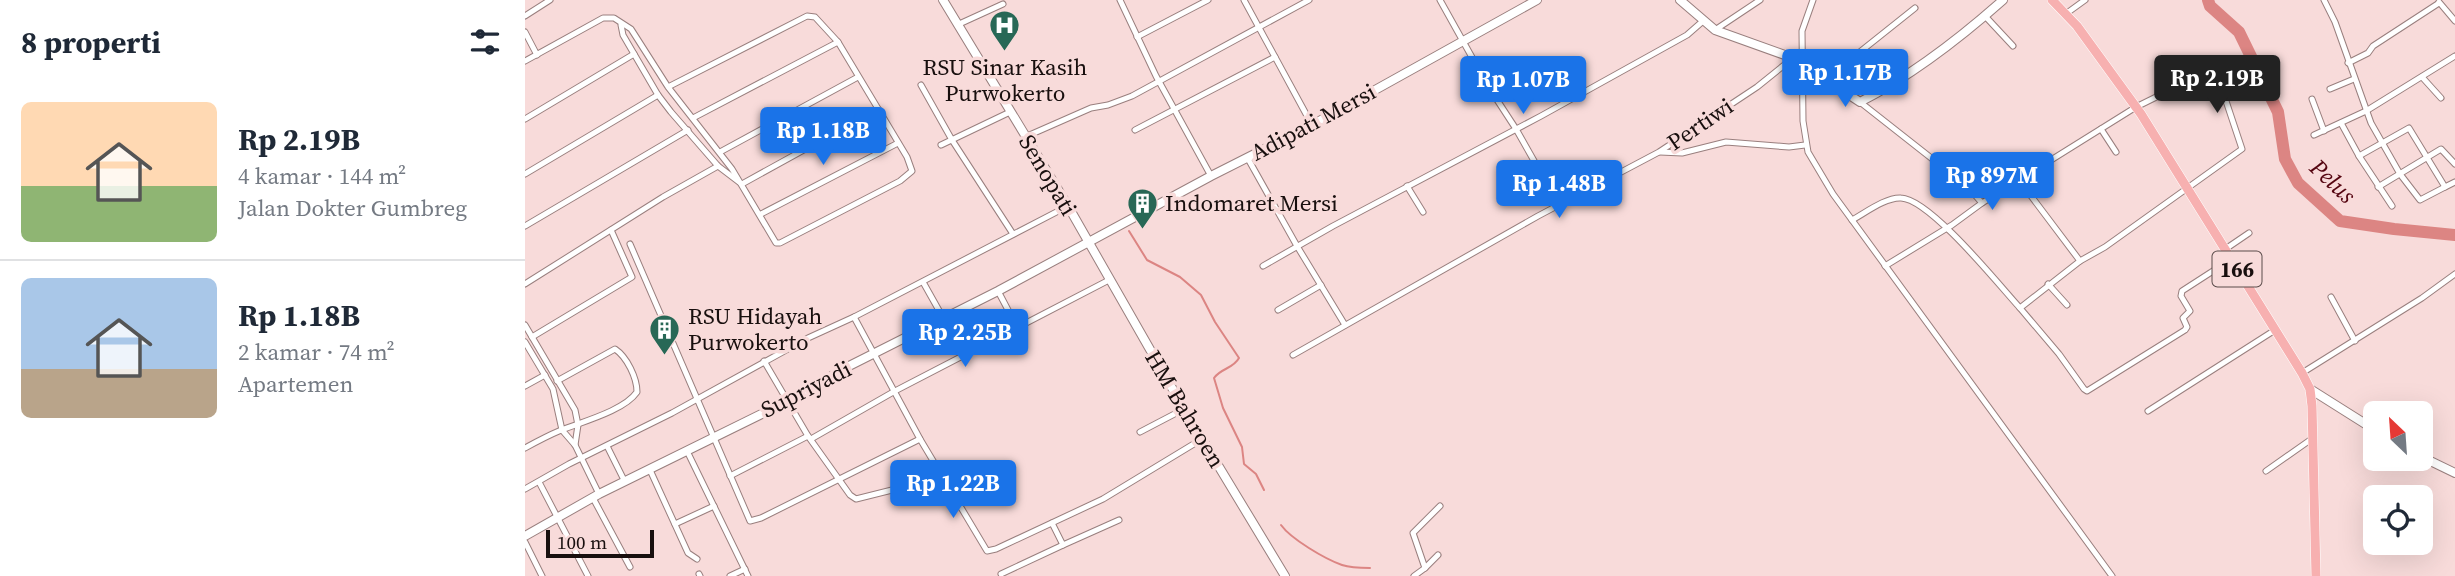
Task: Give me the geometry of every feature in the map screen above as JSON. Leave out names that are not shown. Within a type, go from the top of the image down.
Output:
[{"type":"main road","name":"166","points":[[2052,0],[2067,13],[2136,107],[2302,373],[2309,389],[2313,438],[2316,576]]},
{"type":"street","points":[[525,16],[550,0]]},
{"type":"street","name":"Senopati","points":[[943,0],[1087,242]]},
{"type":"street","points":[[1120,0],[1174,110],[1211,176]]},
{"type":"street","points":[[1137,37],[1207,0]]},
{"type":"street","points":[[1244,0],[1312,125]]},
{"type":"street","points":[[1025,136],[1091,108],[1114,104],[1160,82],[1309,0]]},
{"type":"street","points":[[1440,0],[1559,205]]},
{"type":"street","name":"Adipati Mersi","points":[[1087,242],[1312,125],[1537,0]]},
{"type":"street","points":[[1681,0],[1701,23],[1803,63],[1860,102],[1968,187],[1982,203]]},
{"type":"street","points":[[1715,30],[1760,0]]},
{"type":"street","points":[[1813,0],[1802,31],[1801,94],[1805,145],[1833,194],[2112,576]]},
{"type":"street","points":[[1860,102],[1910,74],[2003,0]]},
{"type":"street","points":[[2067,13],[2085,0]]},
{"type":"street","points":[[2324,0],[2335,22],[2366,111],[2381,142],[2416,197],[2420,200],[2455,182]]},
{"type":"street","points":[[2348,63],[2368,53],[2374,45],[2438,1],[2455,21]]},
{"type":"street","points":[[957,25],[1003,4]]},
{"type":"street","points":[[1826,79],[1915,8]]},
{"type":"street","points":[[526,58],[537,55],[603,18],[614,18],[631,29],[668,87],[742,184],[776,243],[855,205],[910,174],[912,168],[879,109],[838,42],[817,18],[807,16],[668,87]]},
{"type":"street","points":[[1985,16],[2013,46]]},
{"type":"street","points":[[1263,266],[1694,30],[1701,23]]},
{"type":"street","points":[[621,24],[622,35],[671,112],[718,166],[742,184]]},
{"type":"street","points":[[525,32],[537,55]]},
{"type":"street","points":[[693,118],[838,42]]},
{"type":"street","points":[[525,119],[634,54]]},
{"type":"street","points":[[2314,135],[2366,111],[2455,56]]},
{"type":"street","points":[[1135,130],[1275,57]]},
{"type":"street","name":"Pertiwi","points":[[1293,355],[1559,205],[1659,152],[1757,87],[1790,60]]},
{"type":"street","points":[[643,71],[653,66]]},
{"type":"street","points":[[1885,266],[2101,128],[2136,107],[2215,68],[2242,149],[2105,247],[2080,261],[2020,308]]},
{"type":"street","points":[[720,152],[858,77]]},
{"type":"street","points":[[2422,77],[2441,98]]},
{"type":"street","points":[[2330,89],[2354,79]]},
{"type":"street","points":[[921,85],[952,140],[1013,234]]},
{"type":"street","points":[[525,174],[658,94]]},
{"type":"street","points":[[2312,99],[2324,131]]},
{"type":"street","points":[[671,112],[681,104]]},
{"type":"street","points":[[742,184],[879,109]]},
{"type":"street","points":[[941,145],[1010,112]]},
{"type":"street","points":[[2341,123],[2358,156],[2392,206]]},
{"type":"street","points":[[2101,128],[2116,152]]},
{"type":"street","points":[[2358,156],[2409,128],[2445,187]]},
{"type":"street","points":[[525,226],[688,130]]},
{"type":"street","points":[[701,145],[710,139]]},
{"type":"street","points":[[1659,152],[1682,153],[1726,142],[1789,147],[1805,145]]},
{"type":"street","points":[[761,214],[898,143]]},
{"type":"street","points":[[2378,187],[2441,149],[2455,164]]},
{"type":"street","points":[[1247,157],[1345,325]]},
{"type":"street","points":[[525,284],[718,166]]},
{"type":"street","points":[[2018,180],[2080,261]]},
{"type":"street","points":[[1407,186],[1423,212]]},
{"type":"street","points":[[1852,220],[1889,201],[1904,198],[1950,226],[2059,354],[2084,389],[2089,391],[2185,330],[2187,327],[2183,318],[2190,311],[2181,296],[2182,291],[2231,260]]},
{"type":"street","points":[[525,489],[808,338],[923,282],[1068,206]]},
{"type":"street","points":[[532,337],[632,277],[611,230]]},
{"type":"street","points":[[2224,250],[2249,233]]},
{"type":"street","name":"HM Bahroen","points":[[1087,242],[1285,576]]},
{"type":"street","name":"Supriyadi","points":[[525,539],[557,517],[596,496],[788,401],[1087,242]]},
{"type":"street","points":[[630,244],[743,508],[751,521],[920,439]]},
{"type":"street","points":[[2302,373],[2422,298],[2455,274]]},
{"type":"street","points":[[730,476],[809,438],[1109,280]]},
{"type":"street","points":[[923,282],[964,355]]},
{"type":"street","points":[[2048,284],[2067,305]]},
{"type":"street","points":[[1278,310],[1321,285]]},
{"type":"street","points":[[998,291],[1017,327]]},
{"type":"street","points":[[2331,297],[2355,341]]},
{"type":"street","points":[[854,317],[920,439],[987,551],[1103,499],[1202,439]]},
{"type":"street","points":[[525,325],[575,410],[578,425],[575,445]]},
{"type":"street","points":[[2148,411],[2276,330]]},
{"type":"street","points":[[525,342],[557,399],[562,430],[575,445],[630,567]]},
{"type":"street","points":[[525,448],[613,409],[636,395],[638,388],[622,354],[615,349],[557,381]]},
{"type":"street","points":[[764,361],[809,438],[850,495],[856,499],[892,490],[906,493]]},
{"type":"street","points":[[525,386],[551,372]]},
{"type":"street","points":[[2309,389],[2363,423]]},
{"type":"street","points":[[1140,432],[1184,409]]},
{"type":"street","points":[[2266,471],[2313,438]]},
{"type":"street","points":[[607,446],[625,482]]},
{"type":"street","points":[[687,451],[748,576]]},
{"type":"street","points":[[2433,462],[2455,473]]},
{"type":"street","points":[[650,470],[688,553],[697,559]]},
{"type":"street","points":[[539,482],[588,576]]},
{"type":"street","points":[[675,524],[714,506]]},
{"type":"street","points":[[1425,568],[1413,534],[1440,506]]},
{"type":"street","points":[[1002,574],[1119,520]]},
{"type":"street","points":[[1052,523],[1063,545]]},
{"type":"street","points":[[525,539],[542,576]]},
{"type":"street","points":[[1415,576],[1438,555]]},
{"type":"street","points":[[730,576],[745,569]]},
{"type":"waterway","name":"Pelus","points":[[2208,0],[2210,6],[2239,32],[2278,112],[2285,159],[2298,183],[2340,221],[2455,235]]},
{"type":"waterway","points":[[1129,231],[1147,260],[1180,277],[1201,295],[1239,358],[1214,378],[1223,408],[1242,447],[1244,464],[1256,474],[1264,490]]},
{"type":"waterway","points":[[1281,525],[1300,542],[1327,558],[1345,566],[1370,568]]},
{"type":"place","name":"RSU Sinar Kasih Purwokerto","points":[[1005,53]]},
{"type":"place","name":"Indomaret Mersi","points":[[1142,230]]},
{"type":"place","name":"RSU Hidayah Purwokerto","points":[[665,356]]}]
